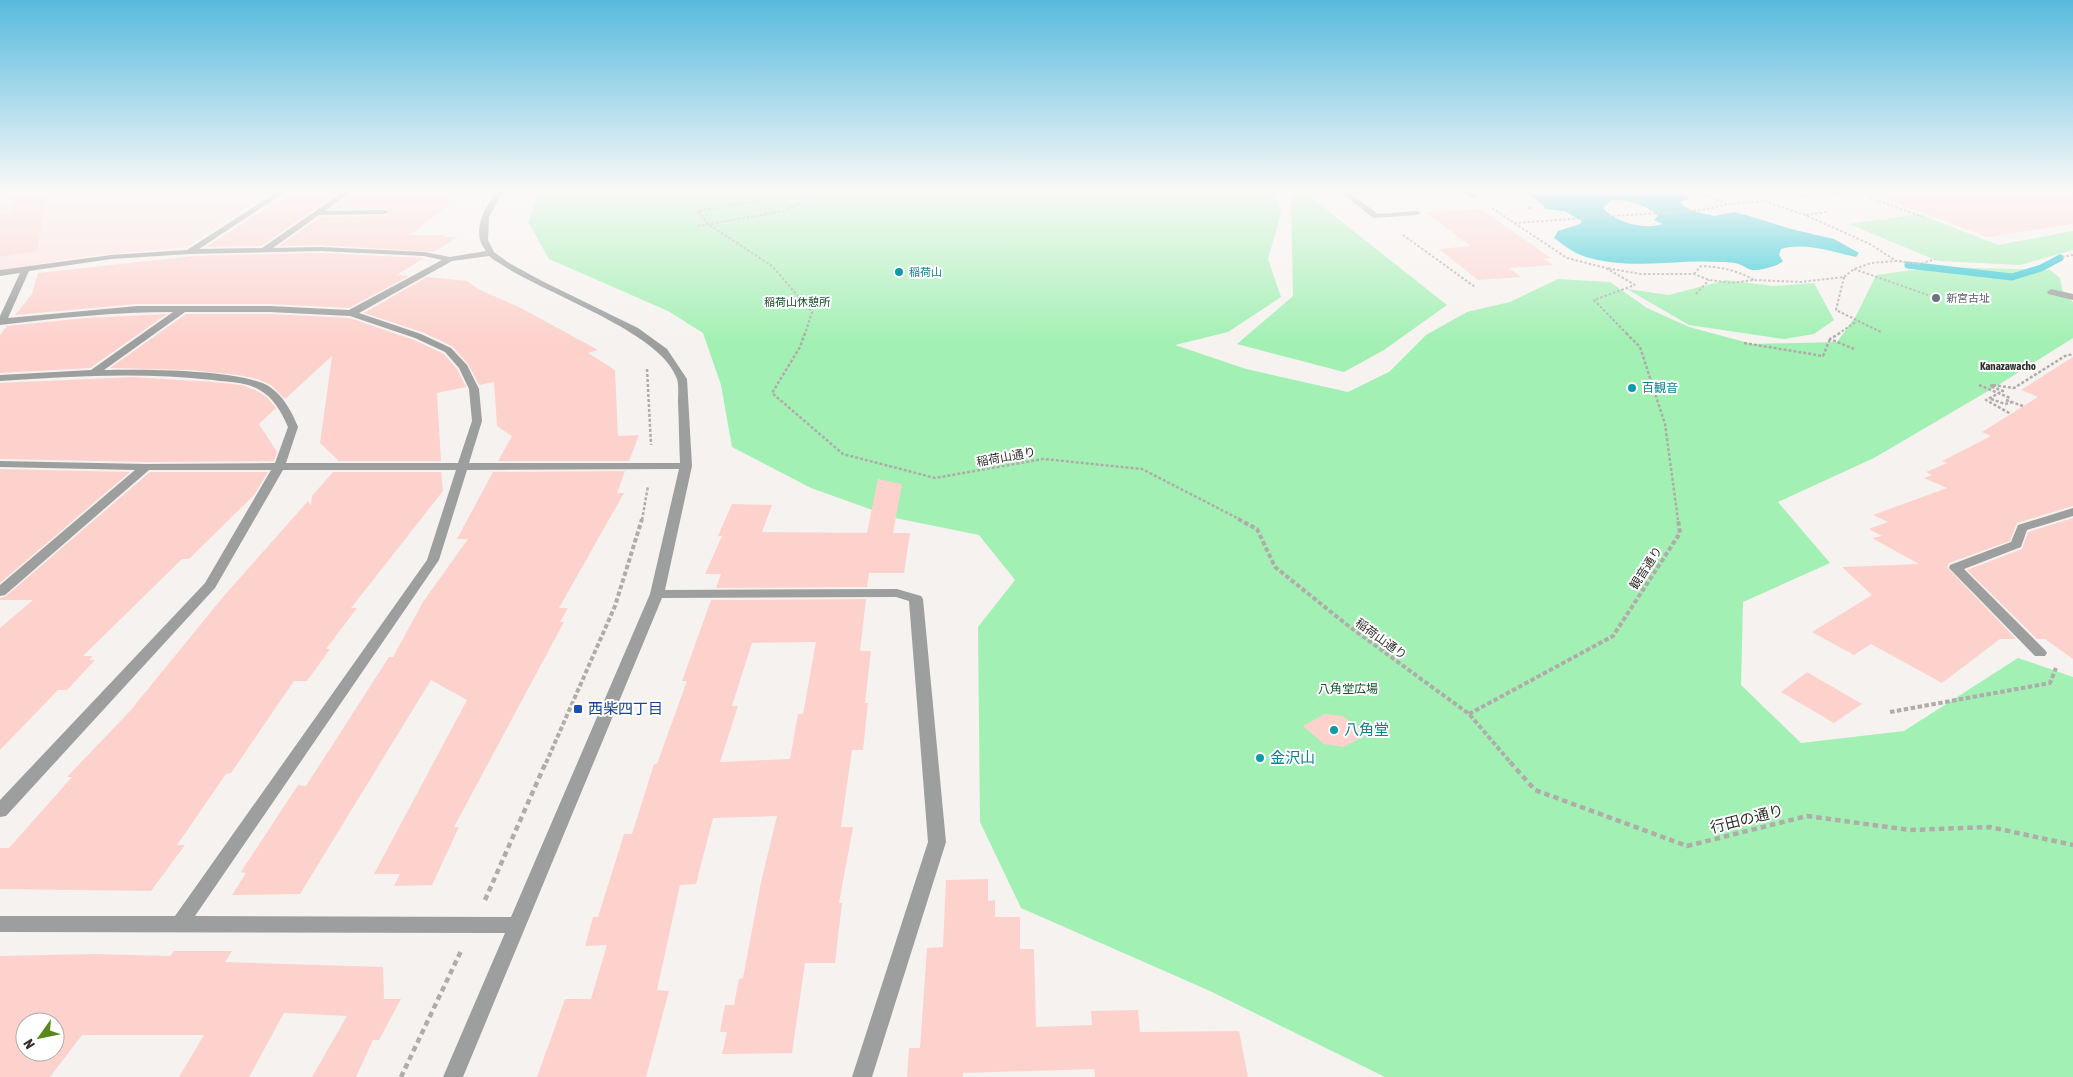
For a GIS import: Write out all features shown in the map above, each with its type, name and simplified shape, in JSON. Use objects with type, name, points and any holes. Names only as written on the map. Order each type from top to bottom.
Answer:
[{"type":"street","points":[[188,252],[206,240]]},
{"type":"street","points":[[264,250],[278,240]]},
{"type":"street","points":[[453,1077],[657,594],[686,466],[682,379],[664,351],[635,330],[506,265],[491,253],[484,240]]},
{"type":"street","points":[[0,273],[111,257],[188,252],[330,249],[424,254],[450,258],[491,253]]},
{"type":"street","points":[[351,313],[450,258]]},
{"type":"street","points":[[1,322],[26,269]]},
{"type":"street","points":[[2051,292],[2073,297]]},
{"type":"street","points":[[93,373],[184,308]]},
{"type":"street","points":[[1,322],[137,309],[270,309],[351,313],[418,336],[448,350],[463,367],[474,389],[477,421],[433,560],[179,925]]},
{"type":"street","points":[[0,378],[93,373],[195,376],[260,385],[282,402],[293,427],[279,467],[210,585],[0,811]]},
{"type":"street","points":[[0,464],[146,467],[686,466]]},
{"type":"street","points":[[0,592],[146,467]]},
{"type":"street","points":[[2040,653],[1955,568],[2017,544],[2022,528],[2073,512]]},
{"type":"street","points":[[657,594],[897,593],[916,599],[937,842],[862,1077]]},
{"type":"street","points":[[0,924],[517,925]]},
{"type":"path","name":"稲荷山通り","points":[[733,240],[772,266],[812,312],[800,347],[772,394],[843,454],[935,478],[1042,459],[1142,469],[1256,529],[1275,567],[1346,624],[1469,714]]},
{"type":"path","points":[[1412,240],[1475,288]]},
{"type":"path","points":[[1540,240],[1567,258],[1606,268],[1641,274],[1694,274],[1709,280],[1731,282],[1754,280],[1802,282],[1844,276],[1854,269],[1871,263],[1902,261]]},
{"type":"path","points":[[1861,240],[1896,261],[1926,264],[1935,259]]},
{"type":"path","points":[[1887,256],[1893,255]]},
{"type":"path","points":[[2062,258],[2073,255]]},
{"type":"path","points":[[1694,274],[1701,266],[1722,267],[1745,274],[1754,280]]},
{"type":"path","name":"観音通り","points":[[1469,714],[1613,636],[1680,533],[1666,424],[1640,347],[1594,300],[1636,285],[1606,268]]},
{"type":"path","points":[[1854,269],[1928,295]]},
{"type":"path","points":[[1844,276],[1836,310],[1881,332]]},
{"type":"path","points":[[1696,294],[1709,280]]},
{"type":"path","points":[[1744,344],[1823,356],[1830,338],[1857,321]]},
{"type":"path","points":[[1830,338],[1854,349]]},
{"type":"path","points":[[2011,414],[1986,400],[2004,390],[1990,386],[2014,388],[2065,356],[2073,354]]},
{"type":"path","points":[[401,1077],[474,925],[615,606],[640,530],[652,466],[647,364]]},
{"type":"path","points":[[1978,385],[2010,398],[2006,400],[2023,406]]},
{"type":"path","points":[[1990,398],[2005,404],[2013,402]]},
{"type":"path","points":[[1890,712],[2050,683],[2057,668],[2040,653]]},
{"type":"path","name":"行田の通り","points":[[1469,714],[1535,790],[1687,846],[1807,816],[1910,830],[1990,827],[2073,844]]},
{"type":"shaded area","points":[[0,240],[196,240],[179,248],[83,257],[0,270]]},
{"type":"green space","points":[[538,240],[1273,240],[1268,259],[1281,297],[1228,332],[1175,345],[1246,369],[1348,392],[1389,372],[1426,335],[1467,312],[1510,302],[1558,279],[1610,282],[1647,308],[1689,327],[1752,344],[1837,342],[1856,316],[1876,275],[1934,267],[2050,270],[2060,278],[2063,293],[2073,302],[2073,338],[2000,384],[1874,458],[1778,502],[1830,563],[1743,602],[1741,685],[1801,743],[1904,731],[2018,658],[2073,677],[2073,1077],[1385,1077],[1210,991],[1021,908],[980,822],[978,627],[1015,580],[979,535],[895,518],[811,488],[732,447],[721,385],[703,333],[668,311],[549,259]]},
{"type":"green space","points":[[1292,240],[1365,240],[1447,305],[1384,350],[1344,372],[1237,344],[1293,296]]},
{"type":"green space","points":[[1888,240],[1986,240],[1998,245],[2023,240],[2073,240],[2073,250],[2020,265],[1938,261]]},
{"type":"green space","points":[[1726,280],[1773,286],[1814,283],[1834,320],[1814,334],[1784,339],[1689,325],[1627,289],[1669,295]]},
{"type":"water","points":[[1557,240],[1836,240],[1859,253],[1856,257],[1819,248],[1790,247],[1781,249],[1779,255],[1783,261],[1781,263],[1753,270],[1739,264],[1727,262],[1622,263],[1590,258],[1571,250]]},
{"type":"building","points":[[0,240],[39,240],[37,251],[0,257]]},
{"type":"building","points":[[217,240],[269,240],[261,246],[206,247]]},
{"type":"building","points":[[287,240],[453,240],[434,252],[321,245],[279,246]]},
{"type":"building","points":[[1463,240],[1526,240],[1551,258],[1544,259],[1553,265],[1509,268],[1521,277],[1478,280],[1439,249],[1471,246]]},
{"type":"building","points":[[321,253],[424,258],[397,275],[409,276],[349,308],[270,304],[137,304],[15,315],[32,294],[38,273],[194,256]]},
{"type":"building","points":[[427,277],[467,281],[480,290],[519,307],[598,350],[588,353],[615,370],[618,436],[639,435],[629,461],[498,461],[512,436],[497,426],[494,382],[479,385],[468,364],[452,346],[422,332],[364,313]]},
{"type":"building","points":[[167,314],[90,368],[0,373],[0,335],[7,326],[86,318]]},
{"type":"building","points":[[186,314],[270,314],[350,318],[414,340],[444,354],[457,369],[466,387],[437,393],[441,461],[339,461],[320,443],[332,356],[285,399],[271,385],[257,379],[238,375],[190,370],[110,368]]},
{"type":"building","points":[[2073,357],[2073,506],[2017,523],[2010,541],[1949,563],[1947,567],[2016,639],[2000,639],[1942,683],[1871,644],[1854,655],[1812,632],[1872,595],[1842,567],[1919,564],[1872,538],[1882,536],[1869,529],[1888,522],[1873,515],[1947,488],[1924,478],[1932,475],[1926,472],[1947,463],[1942,461],[1991,436],[1982,432],[2038,397],[2021,390]]},
{"type":"building","points":[[133,377],[242,385],[257,391],[267,397],[276,408],[259,424],[277,452],[274,461],[146,462],[0,459],[0,383]]},
{"type":"building","points":[[0,469],[130,472],[0,583]]},
{"type":"building","points":[[625,471],[617,493],[624,493],[559,608],[568,608],[560,622],[564,622],[454,827],[459,827],[432,885],[394,886],[400,874],[374,874],[467,700],[431,680],[300,894],[232,895],[246,873],[241,872],[298,785],[306,786],[389,657],[393,657],[423,602],[468,539],[457,539],[493,472]]},
{"type":"building","points":[[150,472],[268,472],[254,495],[189,559],[182,559],[83,656],[93,656],[89,660],[95,660],[67,690],[58,690],[0,750],[0,628],[33,600],[0,600],[0,598],[6,596]]},
{"type":"building","points":[[333,472],[441,472],[443,491],[351,608],[357,608],[326,649],[330,649],[307,681],[294,681],[231,773],[226,774],[177,845],[185,845],[151,891],[0,889],[0,848],[9,848],[72,777],[67,777],[130,711],[223,597],[308,501],[311,506],[312,496]]},
{"type":"building","points":[[878,479],[902,484],[893,533],[910,533],[904,573],[869,573],[867,587],[716,588],[721,574],[705,574],[722,536],[718,536],[732,504],[772,505],[762,532],[867,533]]},
{"type":"building","points":[[2073,518],[2073,659],[2045,639],[2037,639],[1967,570],[2022,549],[2028,532]]},
{"type":"building","points":[[866,599],[860,651],[871,651],[865,703],[868,703],[863,750],[852,750],[841,827],[853,827],[839,903],[842,903],[835,963],[805,963],[792,1053],[722,1054],[727,1032],[720,1032],[725,1005],[734,1005],[739,979],[743,978],[761,882],[777,816],[713,818],[696,884],[680,885],[657,990],[669,991],[646,1077],[537,1077],[565,999],[591,999],[607,945],[585,946],[593,917],[598,917],[624,834],[632,834],[654,764],[657,764],[687,681],[682,681],[711,600]],"holes":[[[816,642],[803,714],[798,714],[790,759],[720,762],[738,706],[732,706],[752,643]]]},
{"type":"building","points":[[1807,672],[1862,704],[1834,723],[1781,692]]},
{"type":"building","name":"八角堂","points":[[1325,714],[1343,716],[1366,735],[1344,747],[1324,744],[1303,726]]},
{"type":"building","points":[[988,879],[988,901],[995,900],[995,917],[1020,917],[1020,949],[1034,949],[1036,1027],[1092,1025],[1091,1011],[1138,1010],[1140,1032],[1239,1031],[1248,1077],[1095,1077],[1094,1069],[963,1073],[963,1077],[907,1077],[909,1048],[920,1048],[927,948],[943,947],[946,880]]},
{"type":"building","points":[[174,951],[232,951],[225,962],[383,967],[384,999],[401,999],[379,1040],[373,1040],[356,1077],[312,1077],[347,1016],[284,1013],[249,1077],[179,1077],[204,1035],[82,1035],[65,1057],[65,1012],[15,1012],[15,1062],[61,1062],[50,1077],[0,1077],[0,956],[94,954],[170,956]]},
{"type":"waterway","points":[[1908,265],[2012,277],[2041,268],[2060,258]]},
{"type":"place","name":"稲荷山","points":[[899,272]]},
{"type":"place","name":"新宮古址","points":[[1936,298]]},
{"type":"place","name":"百観音","points":[[1632,388]]},
{"type":"place","name":"西柴四丁目","points":[[578,709]]},
{"type":"place","name":"八角堂","points":[[1334,730]]},
{"type":"place","name":"金沢山","points":[[1260,758]]},
{"type":"district","name":"Kanazawacho","points":[[2008,366]]},
{"type":"park label","name":"稲荷山休憩所","points":[[797,302]]},
{"type":"park label","name":"八角堂広場","points":[[1348,689]]}]
